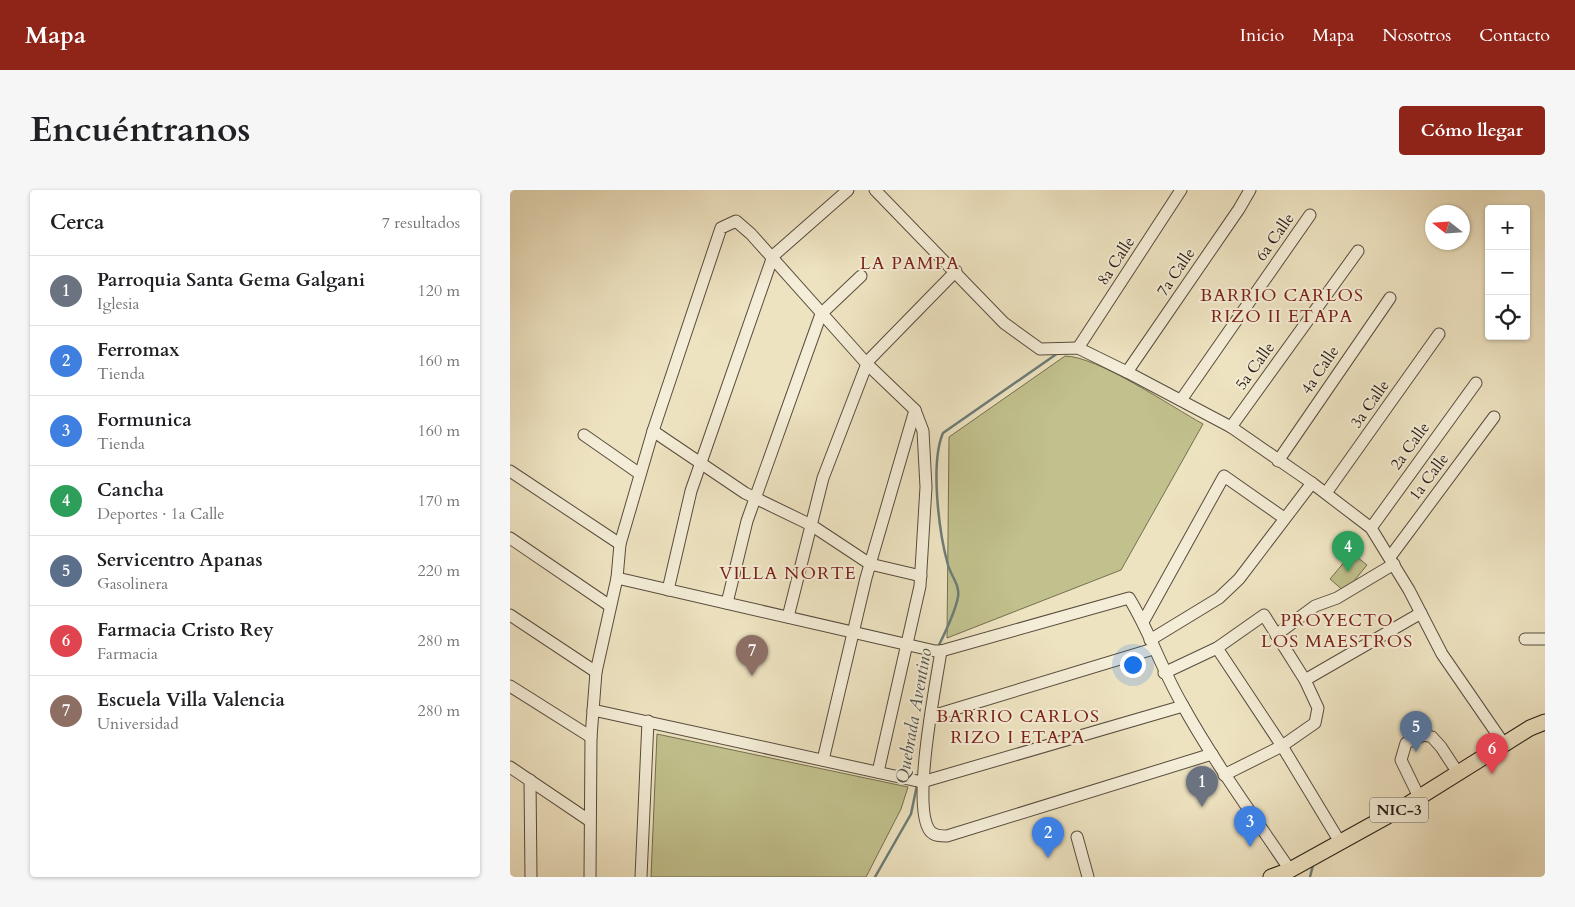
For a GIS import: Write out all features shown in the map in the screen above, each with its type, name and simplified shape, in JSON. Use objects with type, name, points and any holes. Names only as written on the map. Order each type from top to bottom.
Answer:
[{"type":"main road","name":"NIC-3","points":[[1271,877],[1290,870],[1340,842],[1419,797],[1504,744],[1545,722]]},
{"type":"street","points":[[668,590],[691,491],[772,258],[848,190]]},
{"type":"street","points":[[875,190],[884,202],[956,271],[1004,323],[1040,349],[1078,348],[1128,372],[1231,427],[1326,493],[1371,528],[1392,560],[1442,654],[1504,744]]},
{"type":"street","name":"8a Calle","points":[[1078,348],[1181,190]]},
{"type":"street","name":"7a Calle","points":[[1128,372],[1250,190]]},
{"type":"street","name":"6a Calle","points":[[1181,400],[1310,215]]},
{"type":"street","points":[[590,877],[591,737],[596,672],[617,578],[620,544],[653,431],[721,228],[736,221],[772,258],[867,364],[915,410],[923,431],[926,487],[921,576],[878,772]]},
{"type":"street","name":"5a Calle","points":[[1231,427],[1358,251]]},
{"type":"street","points":[[788,617],[823,478],[867,364],[956,271]]},
{"type":"street","points":[[727,603],[747,521],[822,313],[861,276]]},
{"type":"street","name":"4a Calle","points":[[1278,461],[1390,298]]},
{"type":"street","name":"3a Calle","points":[[1326,493],[1440,334]]},
{"type":"street","name":"2a Calle","points":[[1371,528],[1476,383]]},
{"type":"street","points":[[823,760],[870,564],[915,410]]},
{"type":"street","name":"1a Calle","points":[[1392,560],[1494,417]]},
{"type":"street","points":[[653,431],[755,498],[811,525],[870,564],[921,576]]},
{"type":"street","points":[[584,435],[640,474]]},
{"type":"street","points":[[510,470],[620,544]]},
{"type":"street","points":[[1144,622],[1224,476],[1284,518]]},
{"type":"street","points":[[932,716],[1152,644],[1219,598],[1239,579],[1312,483]]},
{"type":"street","points":[[510,538],[610,606]]},
{"type":"street","points":[[1276,635],[1315,606],[1337,598],[1392,560]]},
{"type":"street","points":[[617,578],[941,652],[1130,598],[1144,622],[1164,673],[1183,706],[1224,775],[1290,870]]},
{"type":"street","points":[[1305,680],[1421,613]]},
{"type":"street","points":[[1164,673],[1217,648],[1264,615],[1305,680],[1318,708],[1315,723],[1282,746],[1224,775]]},
{"type":"street","points":[[510,616],[596,672]]},
{"type":"street","points":[[1525,639],[1545,639]]},
{"type":"street","points":[[1217,648],[1282,746],[1340,842]]},
{"type":"street","points":[[941,652],[922,782],[927,824],[930,832],[937,836],[947,836],[1212,754]]},
{"type":"street","points":[[510,686],[591,737]]},
{"type":"street","points":[[593,710],[922,782],[1183,706]]},
{"type":"street","points":[[641,877],[648,721]]},
{"type":"street","points":[[1419,797],[1401,760],[1402,751],[1410,740],[1424,735],[1432,737],[1458,772]]},
{"type":"street","points":[[510,767],[590,821]]},
{"type":"street","points":[[530,780],[531,877]]},
{"type":"street","points":[[1078,837],[1088,877]]},
{"type":"green space","points":[[1065,356],[1079,358],[1115,373],[1203,424],[1121,570],[947,638],[949,437]]},
{"type":"green space","points":[[1352,553],[1367,565],[1345,592],[1330,579]]},
{"type":"green space","points":[[657,734],[908,787],[901,809],[866,877],[651,877]]},
{"type":"waterway","name":"Quebrada Aventino","points":[[938,647],[947,629],[958,597],[957,585],[948,565],[945,551],[937,498],[937,462],[943,433],[1058,353]]},
{"type":"waterway","name":"Quebrada Aventino","points":[[875,877],[911,814],[917,785]]},
{"type":"waterway","points":[[1310,877],[1313,865]]},
{"type":"place","name":"Cancha","points":[[1348,572]]},
{"type":"place","name":"Escuela Villa Valencia","points":[[752,676]]},
{"type":"place","name":"Servicentro Apanas","points":[[1416,752]]},
{"type":"place","name":"Farmacia Cristo Rey","points":[[1492,774]]},
{"type":"place","name":"Parroquia Santa Gema Galgani","points":[[1202,807]]},
{"type":"place","name":"Formunica","points":[[1250,847]]},
{"type":"place","name":"Ferromax","points":[[1048,858]]},
{"type":"district","name":"LA PAMPA","points":[[910,263]]},
{"type":"district","name":"BARRIO CARLOS RIZO II ETAPA","points":[[1282,305]]},
{"type":"district","name":"VILLA NORTE","points":[[788,573]]},
{"type":"district","name":"PROYECTO LOS MAESTROS","points":[[1337,630]]},
{"type":"district","name":"BARRIO CARLOS RIZO I ETAPA","points":[[1018,726]]}]
